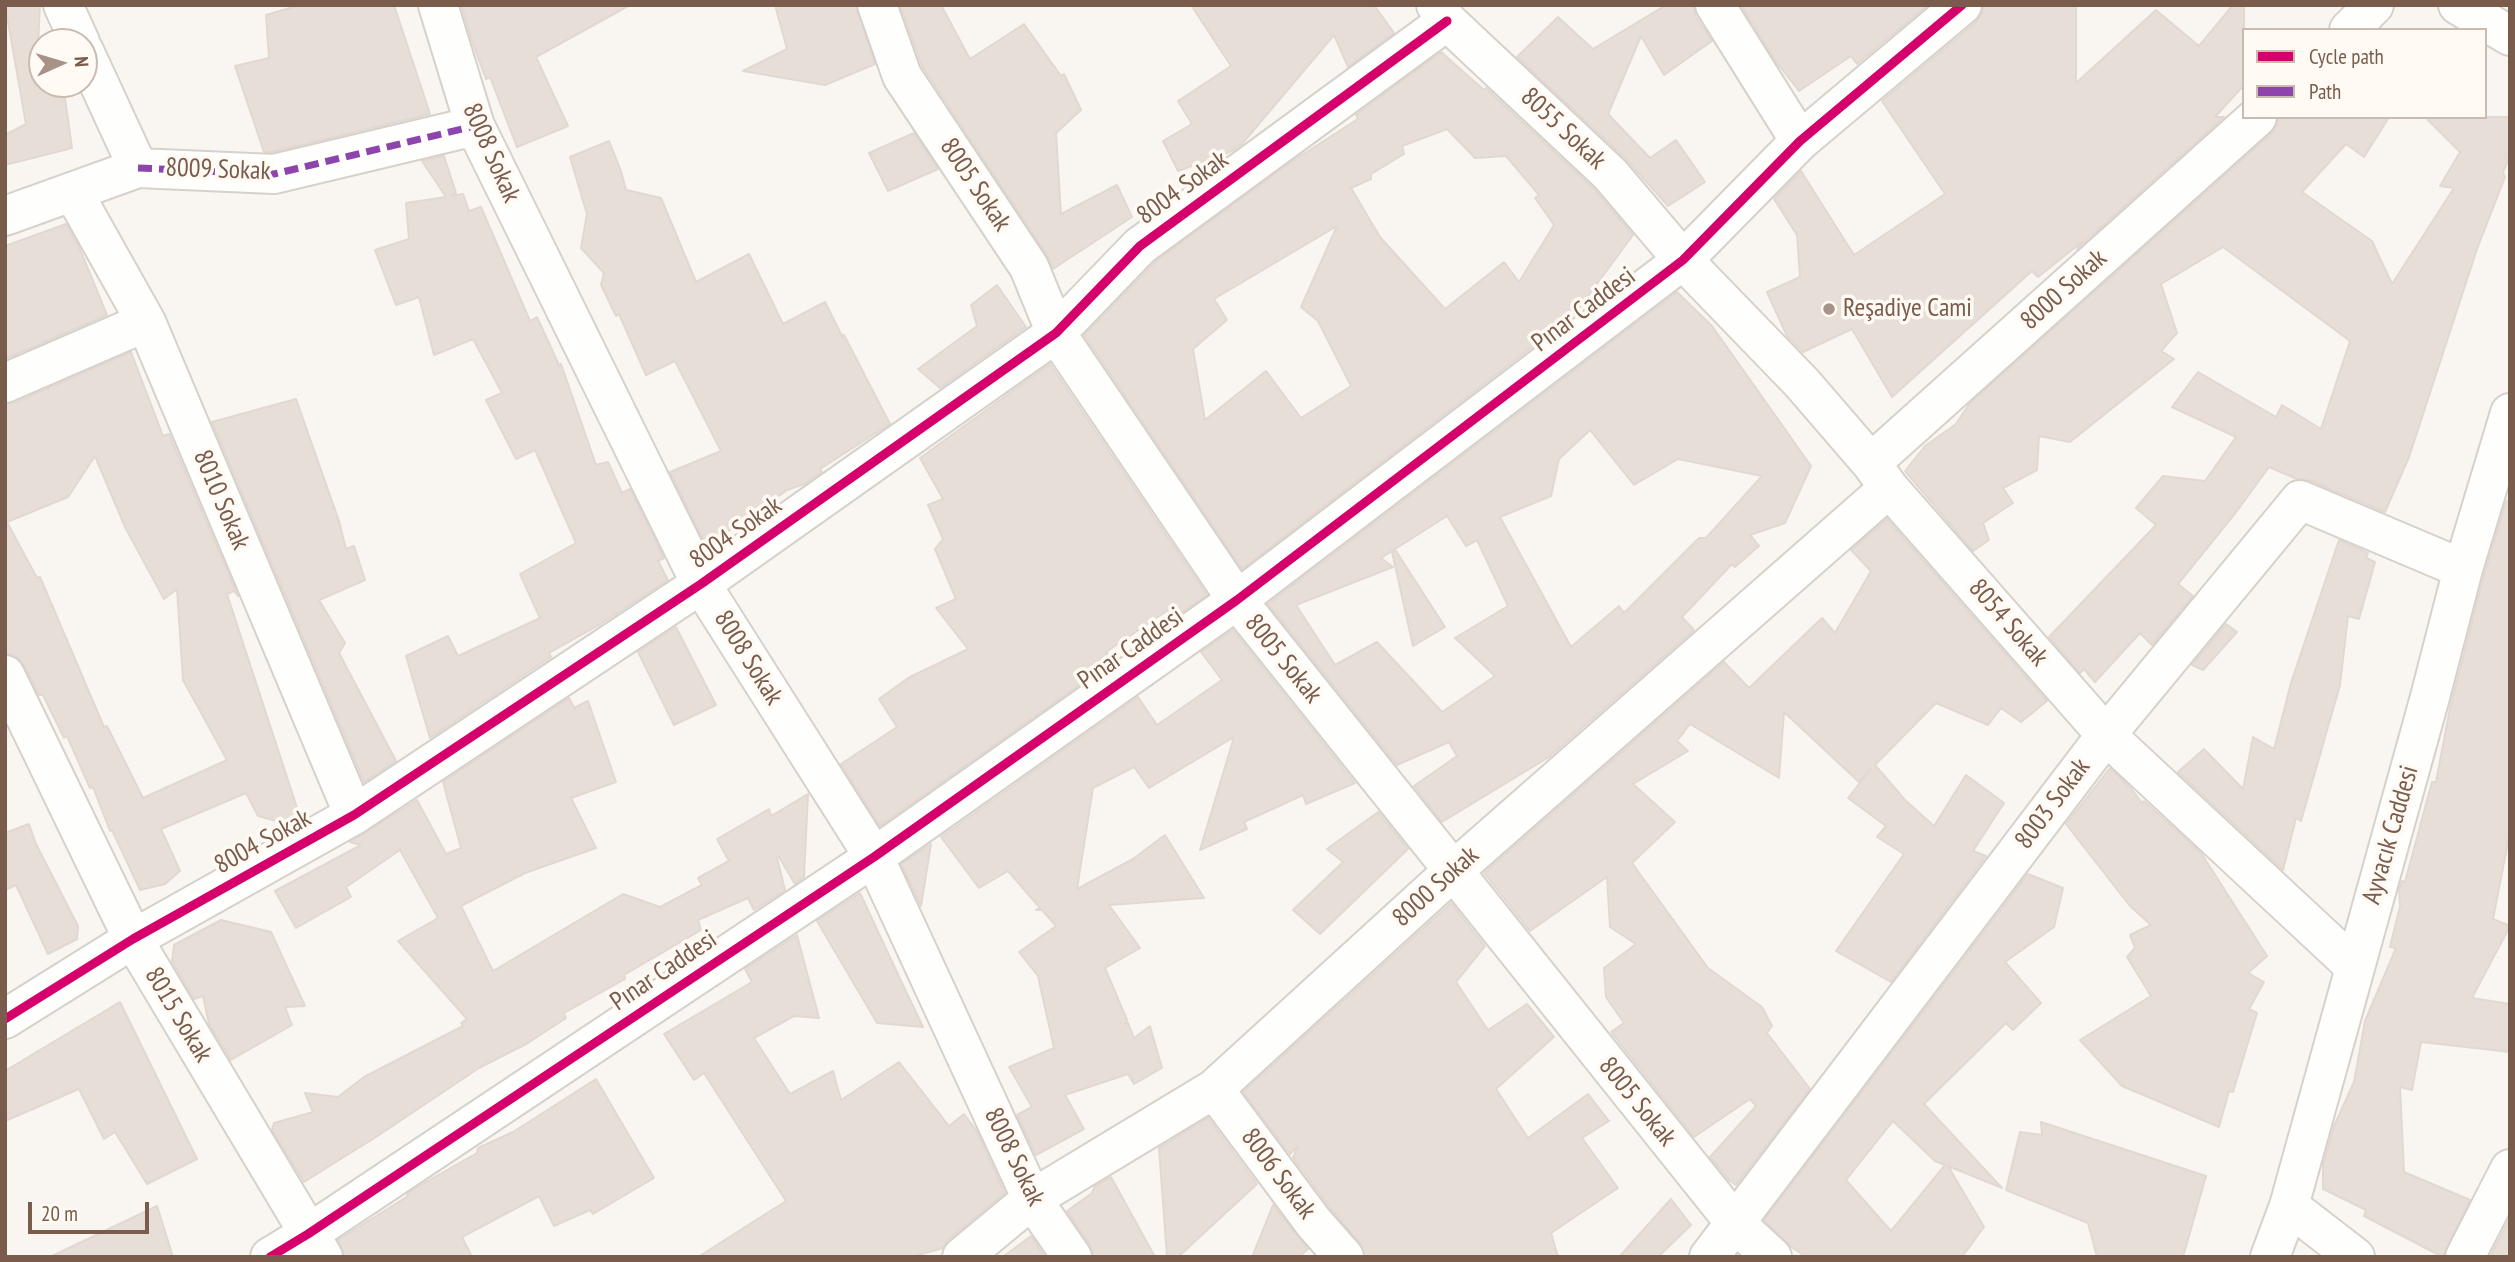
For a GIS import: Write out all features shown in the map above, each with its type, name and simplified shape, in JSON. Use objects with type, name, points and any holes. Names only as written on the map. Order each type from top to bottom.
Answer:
[{"type":"street","points":[[63,5],[74,28]]},
{"type":"street","name":"8008 Sokak","points":[[438,5],[475,126],[701,584],[874,857],[1032,1199],[1072,1257]]},
{"type":"street","name":"8005 Sokak","points":[[877,5],[902,76],[1030,267],[1056,333],[1237,600],[1735,1223],[1772,1257]]},
{"type":"street","points":[[1715,5],[1800,141]]},
{"type":"street","name":"Pınar Caddesi","points":[[270,1257],[315,1245],[874,857],[1237,600],[1683,260],[1800,141],[1962,5]]},
{"type":"street","points":[[2351,28],[2374,5]]},
{"type":"street","points":[[2458,5],[2510,36]]},
{"type":"street","name":"8004 Sokak","points":[[5,1019],[133,939],[354,815],[701,584],[1056,333],[1140,246],[1441,13]]},
{"type":"street","name":"8055 Sokak","points":[[1441,13],[1610,174],[1683,260]]},
{"type":"street","points":[[98,81],[138,168]]},
{"type":"street","name":"8000 Sokak","points":[[962,1257],[1032,1199],[1214,1089],[1880,475],[2255,119]]},
{"type":"street","name":"8009 Sokak","points":[[5,216],[138,168],[274,174],[475,126]]},
{"type":"street","name":"8010 Sokak","points":[[73,192],[145,322],[354,815]]},
{"type":"street","name":"8054 Sokak","points":[[1683,260],[1802,383],[2106,734],[2354,966]]},
{"type":"street","points":[[5,383],[145,322]]},
{"type":"street","name":"Ayvacık Caddesi","points":[[2270,1257],[2289,1206],[2463,569],[2510,413]]},
{"type":"street","name":"8003 Sokak","points":[[1709,1257],[2106,734],[2300,499],[2463,569]]},
{"type":"street","name":"8015 Sokak","points":[[5,676],[133,939],[315,1245]]},
{"type":"street","name":"8006 Sokak","points":[[1214,1089],[1314,1223],[1344,1257]]},
{"type":"street","points":[[2465,1257],[2510,1169]]},
{"type":"street","points":[[2289,1206],[2355,1257]]},
{"type":"building","points":[[5,5],[40,5],[39,28],[28,28],[28,98],[65,98],[72,148],[5,165],[5,135],[26,124]]},
{"type":"building","points":[[300,5],[394,5],[430,114],[264,152],[235,66],[269,58],[266,15]]},
{"type":"building","points":[[461,5],[630,5],[536,57],[568,126],[517,147],[490,77],[486,79]]},
{"type":"building","points":[[775,5],[856,5],[875,64],[825,85],[743,71],[787,49]]},
{"type":"building","points":[[900,5],[941,5],[970,59],[1024,24],[1061,76],[1064,74],[1081,110],[1056,133],[1061,214],[1117,185],[1132,217],[1053,269],[1047,255],[922,66]]},
{"type":"building","points":[[1191,5],[1374,5],[1394,33],[1348,67],[1334,35],[1242,144],[1232,151],[1178,171],[1163,141],[1192,124],[1178,101],[1231,66]]},
{"type":"building","points":[[1666,5],[1693,5],[1696,17],[1712,41],[1664,75],[1641,36],[1608,114],[1650,158],[1676,140],[1705,182],[1668,206],[1625,158],[1517,57],[1558,17],[1593,49]]},
{"type":"building","points":[[1741,5],[1928,5],[1857,64],[1851,56],[1799,91],[1777,63]]},
{"type":"building","points":[[1983,5],[2076,5],[2076,83],[2156,10],[2199,46],[2233,5],[2244,5],[2242,87],[2215,117],[2224,117],[2077,249],[2082,242],[2038,277],[2032,271],[1892,397],[1852,329],[1803,352],[1787,336],[1767,292],[1800,277],[1797,235],[1774,199],[1801,171],[1854,255],[1945,194],[1882,101],[1976,22],[1982,13]]},
{"type":"building","points":[[1441,52],[1484,90],[1486,88],[1594,189],[1633,235],[1574,315],[1242,569],[1084,335],[1156,261],[1291,162],[1358,119],[1356,115]],"holes":[[[1447,129],[1475,158],[1506,156],[1539,195],[1535,198],[1554,225],[1519,282],[1504,262],[1445,309],[1380,237],[1351,188],[1371,179],[1371,174],[1404,154],[1402,146]],[[1337,226],[1301,307],[1318,321],[1351,386],[1301,418],[1266,371],[1205,420],[1193,349],[1227,320],[1214,299]]]},
{"type":"building","points":[[2510,117],[2510,155],[2503,173],[2505,177],[2477,249],[2409,457],[2385,512],[2309,480],[2297,479],[2269,467],[2178,584],[2193,596],[2152,645],[2140,633],[2095,682],[2084,669],[2080,673],[2049,637],[2156,525],[2136,508],[2163,476],[2205,481],[2236,437],[2172,407],[2198,372],[2276,417],[2282,405],[2321,429],[2350,341],[2223,247],[2161,284],[2177,333],[2161,351],[2174,359],[2070,442],[2039,436],[2037,470],[2003,488],[2013,503],[1983,523],[1989,540],[1973,551],[1905,471],[1925,446],[1956,424],[1970,403],[2272,133],[2278,119],[2388,119],[2364,157],[2346,144],[2302,192],[2372,241],[2392,284],[2454,188],[2440,186],[2460,152],[2427,119]]},
{"type":"building","points":[[914,133],[938,169],[888,191],[869,153]]},
{"type":"building","points":[[609,141],[626,190],[661,198],[696,282],[749,254],[783,324],[825,302],[890,424],[820,469],[822,472],[804,484],[787,490],[716,540],[705,543],[670,472],[721,451],[675,361],[646,375],[619,314],[616,316],[601,285],[604,273],[581,248],[587,214],[570,157]]},
{"type":"building","points":[[444,156],[456,193],[451,196],[463,194],[469,211],[481,207],[530,321],[537,317],[559,365],[561,364],[596,465],[608,462],[622,493],[630,489],[664,558],[658,561],[668,580],[599,625],[549,653],[551,657],[430,738],[406,656],[448,636],[458,656],[540,618],[520,574],[576,543],[535,450],[516,459],[486,400],[502,393],[473,339],[434,355],[419,297],[396,305],[375,250],[409,239],[406,203],[446,197],[422,161]]},
{"type":"building","points":[[66,224],[79,247],[107,315],[5,359],[5,246]]},
{"type":"building","points":[[997,285],[1026,327],[940,388],[918,369],[977,326],[971,305]]},
{"type":"building","points":[[1677,292],[1712,326],[1811,466],[1785,523],[1750,535],[1759,546],[1735,567],[1732,564],[1682,617],[1694,630],[1549,757],[1442,822],[1414,786],[1457,756],[1449,742],[1397,765],[1268,604]],"holes":[[[1590,430],[1634,485],[1678,459],[1762,476],[1706,538],[1699,538],[1624,613],[1619,606],[1571,647],[1500,517],[1551,496],[1559,459]],[[1447,516],[1466,546],[1477,540],[1508,606],[1455,638],[1495,676],[1442,712],[1377,642],[1335,665],[1296,605],[1393,567],[1381,558]]]},
{"type":"building","points":[[131,352],[163,436],[169,434],[238,596],[234,591],[227,594],[301,820],[291,825],[258,816],[246,793],[161,829],[180,871],[165,884],[140,890],[67,736],[64,738],[43,695],[39,695],[24,665],[17,657],[5,653],[5,404],[14,403]],"holes":[[[95,456],[125,527],[164,599],[177,589],[183,680],[227,760],[143,798],[107,726],[104,727],[40,577],[37,578],[7,522],[68,497]]]},
{"type":"building","points":[[1050,364],[1207,595],[1174,618],[1168,610],[1106,652],[1113,661],[880,826],[841,764],[897,727],[879,699],[908,678],[968,649],[936,608],[956,599],[935,549],[943,539],[928,505],[943,499],[920,458]]},
{"type":"building","points":[[296,399],[339,521],[346,549],[354,546],[365,580],[319,600],[345,643],[339,653],[396,761],[364,782],[212,422]]},
{"type":"building","points":[[2506,501],[2510,501],[2510,832],[2493,919],[2510,926],[2472,998],[2510,1004],[2510,1052],[2421,1042],[2412,1090],[2400,1087],[2404,1172],[2470,1200],[2443,1257],[2364,1216],[2366,1210],[2323,1189],[2323,1165],[2334,1126],[2354,1082],[2365,1021],[2396,948],[2390,947],[2400,906],[2399,890],[2402,881],[2405,882],[2432,782],[2436,782],[2450,708]]},
{"type":"building","points":[[1887,519],[2047,701],[2021,722],[2001,708],[1988,725],[1936,703],[1875,765],[1905,800],[1934,826],[1966,775],[2004,803],[1973,851],[1986,856],[1891,982],[1836,951],[1904,854],[1877,837],[1886,826],[1848,798],[1871,769],[1859,782],[1784,712],[1779,778],[1690,724],[1677,741],[1688,751],[1633,784],[1675,822],[1632,863],[1708,968],[1762,1007],[1772,1026],[1767,1033],[1810,1089],[1736,1185],[1710,1157],[1756,1106],[1750,1099],[1694,1137],[1611,1032],[1624,1023],[1606,997],[1604,968],[1636,944],[1610,927],[1607,877],[1530,931],[1484,873],[1724,662],[1749,688],[1822,618],[1835,633],[1871,571],[1851,550]]},
{"type":"building","points":[[2339,540],[2368,553],[2366,558],[2375,562],[2359,619],[2348,616],[2340,685],[2301,821],[2296,818],[2283,870],[2178,772],[2204,749],[2243,789],[2253,737],[2274,749],[2291,683]]},
{"type":"building","points":[[1396,551],[1445,627],[1413,646],[1392,552]]},
{"type":"building","points":[[2226,624],[2237,632],[2203,670],[2192,665]]},
{"type":"building","points":[[676,627],[716,705],[674,725],[638,652]]},
{"type":"building","points":[[1233,630],[1355,783],[1306,804],[1303,795],[1244,822],[1247,829],[1200,850],[1234,737],[1149,788],[1134,767],[1093,788],[1077,889],[1133,859],[1165,835],[1204,898],[1109,905],[1140,948],[1105,968],[1134,1038],[1150,1026],[1162,1068],[1134,1084],[1128,1074],[1065,1095],[1084,1129],[1036,1155],[1017,1115],[1032,1107],[1009,1067],[1054,1048],[1038,976],[1019,952],[1056,926],[1042,910],[1036,910],[1040,908],[1008,871],[979,888],[941,837],[1138,697],[1157,725],[1222,680],[1201,652]]},
{"type":"building","points":[[569,698],[574,708],[588,701],[616,782],[571,798],[596,848],[525,873],[461,906],[493,971],[623,894],[660,907],[702,885],[698,878],[729,861],[717,839],[769,809],[771,816],[808,794],[804,877],[795,884],[779,857],[777,858],[785,890],[754,910],[748,898],[698,920],[701,930],[624,975],[625,979],[564,1013],[566,1018],[528,1043],[479,1068],[304,1182],[272,1130],[274,1123],[313,1112],[305,1093],[338,1097],[364,1077],[463,1026],[461,1023],[467,1019],[398,941],[438,918],[400,850],[346,887],[351,897],[296,928],[275,891],[361,845],[350,842],[417,800],[446,854],[461,848],[443,782]]},
{"type":"building","points":[[2110,768],[2142,803],[2144,801],[2201,853],[2267,956],[2248,973],[2264,982],[2249,1009],[2257,1013],[2233,1092],[2229,1091],[2219,1127],[2122,1086],[2080,1040],[2151,996],[2127,957],[2135,948],[2130,935],[2151,925],[2130,906],[2066,824]]},
{"type":"building","points":[[1378,812],[1408,849],[1320,934],[1293,910],[1343,862],[1327,849]]},
{"type":"building","points":[[29,824],[36,844],[78,926],[77,939],[48,954],[16,885],[5,890],[5,833]]},
{"type":"building","points":[[931,844],[921,906],[901,864]]},
{"type":"building","points":[[2028,874],[2063,888],[2054,927],[2005,962],[2041,1003],[2013,1030],[2006,1023],[1924,1104],[2002,1188],[1948,1166],[1984,1227],[1962,1257],[1806,1257],[1790,1246],[1764,1220]],"holes":[[[1893,1121],[1935,1161],[1945,1165],[1891,1231],[1846,1180]]]},
{"type":"building","points":[[860,893],[923,1027],[877,1023],[817,921]]},
{"type":"building","points":[[1451,903],[1485,946],[1456,982],[1488,1030],[1527,1004],[1554,1037],[1496,1089],[1528,1138],[1588,1094],[1609,1121],[1582,1138],[1618,1188],[1551,1233],[1558,1257],[1365,1257],[1360,1243],[1293,1158],[1298,1146],[1290,1154],[1243,1092]]},
{"type":"building","points":[[221,920],[271,932],[305,1006],[285,1007],[292,1025],[231,1060],[209,1024],[203,996],[194,999],[172,961],[174,945]]},
{"type":"building","points":[[797,935],[819,1018],[794,1016],[754,1038],[790,1094],[833,1071],[841,1100],[899,1062],[949,1126],[964,1114],[976,1130],[1005,1193],[948,1240],[943,1248],[911,1257],[698,1257],[786,1201],[704,1073],[694,1080],[664,1034],[752,982],[745,969]]},
{"type":"building","points":[[120,1002],[197,1159],[147,1184],[115,1132],[104,1139],[79,1089],[5,1121],[5,1071]]},
{"type":"building","points":[[596,1079],[654,1178],[593,1214],[590,1210],[554,1226],[539,1196],[462,1237],[472,1257],[345,1257],[338,1240],[408,1196],[407,1194],[419,1186],[477,1153],[478,1148],[513,1132]]},
{"type":"building","points":[[1208,1118],[1257,1184],[1178,1257],[1167,1257],[1159,1148]]},
{"type":"building","points":[[2041,1122],[2206,1176],[2183,1257],[2097,1257],[2088,1223],[2006,1190],[2020,1132],[2042,1135]]},
{"type":"building","points":[[1111,1177],[1155,1257],[1094,1257],[1090,1245],[1067,1211],[1092,1193],[1095,1186]]},
{"type":"building","points":[[1671,1199],[1691,1225],[1658,1257],[1619,1257]]},
{"type":"building","points":[[1273,1205],[1308,1249],[1299,1257],[1252,1257]]},
{"type":"building","points":[[157,1206],[173,1257],[50,1257]]},
{"type":"building","points":[[2510,1218],[2510,1257],[2490,1257]]},
{"type":"building","points":[[1031,1236],[1045,1257],[1003,1257]]},
{"type":"marked path","points":[[138,168],[274,174],[475,126]]},
{"type":"cycle path","points":[[270,1257],[874,857],[1237,600],[1683,260],[1800,141],[1962,5]]},
{"type":"cycle path","points":[[5,1019],[133,939],[354,815],[701,584],[1056,333],[1140,246],[1447,21]]},
{"type":"place","name":"Reşadiye Cami","points":[[1829,309]]}]
